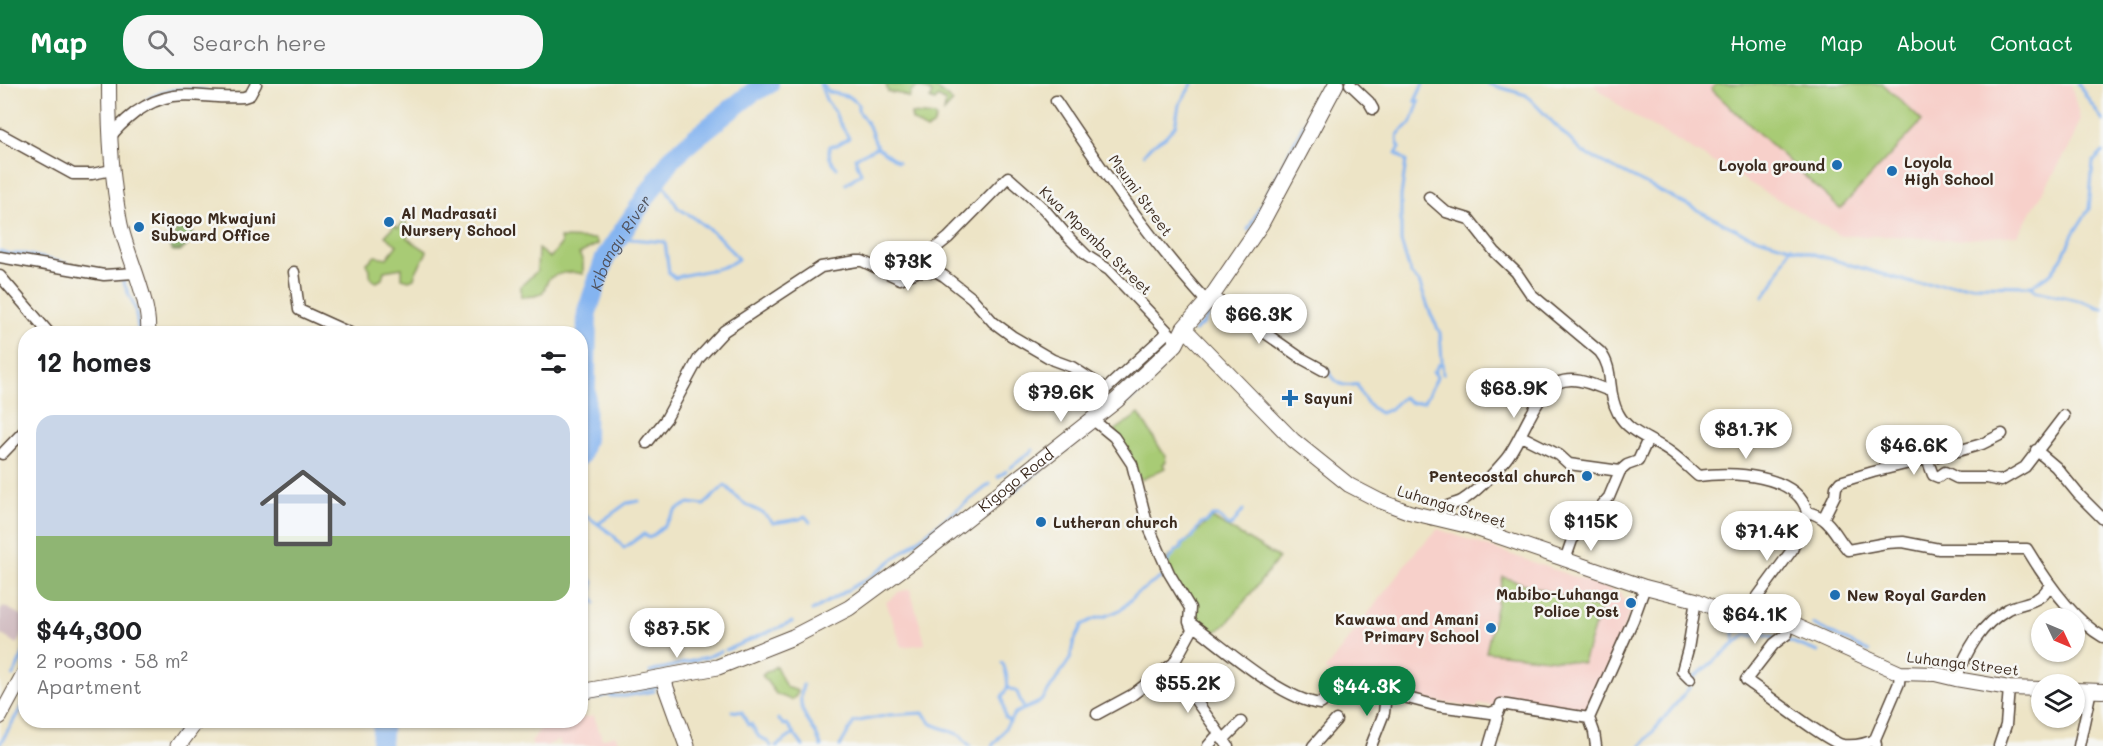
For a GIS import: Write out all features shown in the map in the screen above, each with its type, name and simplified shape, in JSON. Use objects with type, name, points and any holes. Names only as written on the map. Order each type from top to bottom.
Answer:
[{"type":"main road","name":"Kigogo Road","points":[[588,691],[718,667],[793,637],[849,608],[938,542],[1092,419],[1112,394],[1184,328],[1210,299],[1261,224],[1336,84]]},
{"type":"main road","points":[[664,678],[687,746]]},
{"type":"main road","points":[[178,746],[191,728]]},
{"type":"street","points":[[109,84],[112,170],[120,223],[147,315],[148,326]]},
{"type":"street","points":[[110,138],[127,119],[157,97],[181,92],[206,96],[244,97],[250,94],[256,84]]},
{"type":"street","points":[[1350,84],[1373,109]]},
{"type":"street","name":"Msumi Street","points":[[1056,101],[1146,230],[1187,281],[1210,299],[1323,370]]},
{"type":"street","points":[[0,134],[73,174],[92,174],[112,170]]},
{"type":"street","name":"Kwa Mpemba Street","points":[[919,271],[922,262],[1008,177],[1044,209],[1087,256],[1109,270],[1172,338]]},
{"type":"street","points":[[1429,197],[1446,212],[1469,219],[1495,252],[1516,272],[1531,294],[1594,346],[1608,362],[1610,391],[1621,420],[1631,429],[1669,452],[1698,476],[1741,473],[1786,486],[1798,494],[1808,512],[1823,519],[1839,534],[1848,550],[1903,542],[1939,549],[2027,549],[2050,584],[2092,630],[2103,637]]},
{"type":"street","points":[[0,257],[104,275],[135,273]]},
{"type":"street","points":[[646,442],[666,419],[699,358],[716,339],[735,323],[821,267],[857,261],[868,263],[900,279],[919,271],[937,272],[972,298],[993,322],[1012,336],[1053,360],[1072,368],[1112,394]]},
{"type":"street","points":[[294,272],[299,310],[333,326]]},
{"type":"street","points":[[0,276],[43,326]]},
{"type":"street","name":"Luhanga Street","points":[[1184,328],[1293,440],[1349,485],[1380,501],[1431,519],[1468,526],[1645,587],[1696,600],[1727,614],[1789,623],[1900,673],[1935,674],[2009,688],[2031,689]]},
{"type":"street","points":[[1431,519],[1474,492],[1507,458],[1542,396],[1551,386],[1558,382],[1574,380],[1610,391]]},
{"type":"street","points":[[1927,459],[1933,475],[1938,477],[1945,472],[1957,478],[1986,478],[2001,481],[2025,467],[2064,416]]},
{"type":"street","points":[[1092,419],[1114,437],[1132,464],[1147,523],[1169,573],[1190,608],[1189,622],[1192,630],[1174,663],[1132,694],[1097,714]]},
{"type":"street","points":[[1823,519],[1840,482],[1873,471],[1972,447],[2001,434]]},
{"type":"street","points":[[1521,435],[1559,455],[1569,464],[1620,471]]},
{"type":"street","points":[[2,454],[18,437]]},
{"type":"street","points":[[1565,560],[1572,540],[1608,497],[1620,471],[1627,465],[1638,461],[1648,439]]},
{"type":"street","points":[[2036,450],[2056,467],[2103,519]]},
{"type":"street","points":[[1727,614],[1753,603],[1792,550],[1808,512]]},
{"type":"street","points":[[1956,679],[1969,648],[1985,627],[2006,611],[2020,604],[2024,605],[2034,601],[2050,584]]},
{"type":"street","points":[[1596,746],[1589,718],[1633,620],[1645,587]]},
{"type":"street","points":[[1690,679],[1682,671],[1696,600]]},
{"type":"street","points":[[1189,622],[1259,676],[1310,703],[1322,703],[1331,684],[1336,680],[1380,695],[1414,698],[1437,706],[1491,713],[1499,711],[1501,704],[1589,718]]},
{"type":"street","points":[[1789,623],[1786,634],[1774,644],[1746,680],[1815,729],[1842,745],[1876,743],[1899,683],[1900,673]]},
{"type":"street","points":[[1174,663],[1192,695],[1224,741]]},
{"type":"street","points":[[0,717],[18,684]]},
{"type":"street","points":[[1999,746],[2008,714],[2009,688]]},
{"type":"street","points":[[2079,746],[2097,691]]},
{"type":"street","points":[[1371,746],[1384,713],[1386,694]]},
{"type":"street","points":[[1489,746],[1497,719],[1496,711]]},
{"type":"street","points":[[1314,746],[1336,720]]},
{"type":"street","points":[[1224,741],[1241,722]]},
{"type":"street","points":[[1208,746],[1215,738],[1224,741]]},
{"type":"shaded area","name":"Loyola High School","points":[[1592,84],[2071,84],[2080,120],[2071,144],[2018,235],[1955,240],[1841,236],[1626,111]]},
{"type":"shaded area","name":"Kawawa and Amani Primary School","points":[[1438,529],[1621,593],[1622,598],[1634,603],[1588,716],[1479,704],[1477,708],[1414,698],[1344,680],[1325,670],[1416,551]]},
{"type":"shaded area","points":[[910,589],[925,644],[902,647],[886,602],[898,592]]},
{"type":"shaded area","points":[[3,606],[18,614],[17,644],[0,634],[0,611]]},
{"type":"shaded area","points":[[594,716],[602,739],[615,735],[621,746],[561,746],[559,740],[546,746],[533,746],[531,742],[541,728],[588,728],[588,717]]},
{"type":"green space","points":[[886,84],[931,84],[953,102],[944,112],[946,102],[938,97],[935,101],[930,99],[932,93],[919,86],[911,92],[909,98],[888,92]]},
{"type":"green space","name":"Loyola ground","points":[[1716,84],[1883,84],[1922,121],[1840,209],[1711,89]]},
{"type":"green space","points":[[911,114],[935,116],[936,120],[933,126],[926,130],[912,120]]},
{"type":"green space","points":[[405,220],[409,233],[407,238],[427,251],[426,254],[414,278],[409,280],[402,278],[402,268],[384,271],[382,279],[377,282],[371,278],[366,264],[375,256],[387,258],[397,245],[385,236],[395,225],[398,228]]},
{"type":"green space","points":[[178,229],[191,229],[194,239],[187,242],[187,246],[180,251],[173,251],[164,239],[175,237]]},
{"type":"green space","points":[[560,238],[595,239],[598,244],[579,254],[583,261],[583,274],[569,272],[557,275],[549,278],[543,292],[535,296],[521,297],[521,286],[537,271],[538,249],[550,258],[561,244]]},
{"type":"green space","points":[[1139,414],[1165,456],[1166,462],[1163,464],[1165,468],[1141,480],[1114,431]]},
{"type":"green space","points":[[1212,518],[1279,558],[1228,622],[1219,630],[1208,632],[1193,619],[1166,560]]},
{"type":"green space","points":[[1503,577],[1600,609],[1583,663],[1486,652]]},
{"type":"green space","points":[[776,666],[786,687],[798,691],[791,700],[776,694],[762,675]]},
{"type":"waterway","name":"Kibangu River","points":[[587,326],[587,312],[605,258],[672,158],[753,92],[769,84]]},
{"type":"waterway","points":[[820,84],[827,102],[849,138],[830,146],[830,158],[837,168]]},
{"type":"waterway","points":[[822,84],[829,92],[850,97],[858,104],[858,110],[869,126],[877,147],[898,162]]},
{"type":"waterway","points":[[1144,154],[1175,126],[1179,105],[1192,84]]},
{"type":"waterway","points":[[1248,230],[1325,84]]},
{"type":"waterway","points":[[1423,84],[1415,101],[1419,102],[1411,124],[1399,133],[1397,140],[1400,148],[1396,153],[1406,161],[1401,196],[1401,242],[1411,274],[1419,282],[1440,333],[1443,374]]},
{"type":"waterway","points":[[1488,84],[1526,95],[1582,152],[1745,234],[1916,284],[2031,286],[2036,291],[2081,301],[2103,309]]},
{"type":"waterway","points":[[2078,84],[2103,121]]},
{"type":"waterway","points":[[147,100],[169,90],[207,91]]},
{"type":"waterway","points":[[846,184],[861,173],[855,158],[877,147]]},
{"type":"waterway","points":[[2031,286],[2051,273],[2062,258],[2073,234],[2089,209],[2093,162],[2103,152]]},
{"type":"waterway","points":[[619,238],[665,242],[669,273],[675,278],[723,267],[738,259],[721,239],[678,208],[660,178]]},
{"type":"waterway","points":[[1763,297],[1772,285],[1791,246]]},
{"type":"waterway","points":[[0,251],[68,264]]},
{"type":"waterway","points":[[122,279],[135,308],[138,326]]},
{"type":"waterway","points":[[1194,331],[1203,324],[1211,308]]},
{"type":"waterway","points":[[1328,370],[1333,378],[1343,385],[1357,384],[1366,401],[1380,413],[1389,410],[1403,397],[1411,403],[1424,402],[1436,380],[1437,376],[1433,372],[1442,363]]},
{"type":"waterway","points":[[1101,422],[1140,392],[1160,370]]},
{"type":"waterway","points":[[1065,450],[1093,430]]},
{"type":"waterway","points":[[1010,468],[1033,450]]},
{"type":"waterway","points":[[1011,493],[1043,468]]},
{"type":"waterway","points":[[998,477],[1006,471]]},
{"type":"waterway","points":[[812,611],[873,575],[990,484]]},
{"type":"waterway","points":[[588,517],[613,535],[624,548],[644,534],[651,537],[664,526],[676,510],[689,503],[704,505],[725,485],[742,502],[762,513],[773,523],[800,519],[805,516],[810,522]]},
{"type":"waterway","points":[[598,524],[627,503],[639,501]]},
{"type":"waterway","points":[[1167,563],[1176,551],[1181,549],[1182,544],[1191,539],[1201,523],[1205,523],[1213,516],[1218,516],[1229,526],[1243,510]]},
{"type":"waterway","points":[[992,746],[1015,713],[1043,699],[1070,659],[1073,644],[1082,625],[1122,609],[1136,594],[1165,575]]},
{"type":"waterway","points":[[588,576],[593,583],[591,594],[595,603]]},
{"type":"waterway","points":[[1733,620],[1735,644]]},
{"type":"waterway","points":[[776,629],[792,622]]},
{"type":"waterway","points":[[1813,624],[1869,652]]},
{"type":"waterway","points":[[726,650],[773,630]]},
{"type":"waterway","points":[[1641,746],[1689,688],[1692,679],[1747,634],[1750,636],[1764,634],[1777,638]]},
{"type":"waterway","points":[[1784,639],[1818,652]]},
{"type":"waterway","points":[[650,672],[721,651]]},
{"type":"waterway","points":[[1002,663],[1007,682],[1007,688],[1002,697],[1005,717],[1010,722]]},
{"type":"waterway","points":[[13,676],[18,665]]},
{"type":"waterway","points":[[803,685],[801,695],[803,711],[821,746]]},
{"type":"waterway","points":[[631,690],[660,686]]},
{"type":"waterway","points":[[1008,688],[1017,692],[1024,709]]},
{"type":"waterway","points":[[610,696],[654,691]]},
{"type":"waterway","points":[[588,701],[610,694]]},
{"type":"waterway","points":[[732,711],[742,712],[748,725],[751,724],[759,737],[771,746]]},
{"type":"waterway","points":[[0,744],[18,713]]},
{"type":"waterway","points":[[840,746],[854,722],[889,715],[923,713],[932,724],[960,735],[970,746]]},
{"type":"waterway","points":[[778,719],[784,725],[787,724],[803,746]]},
{"type":"waterway","points":[[168,746],[182,728]]},
{"type":"waterway","name":"Kibangu River","points":[[381,746],[382,728]]},
{"type":"waterway","points":[[776,746],[794,734]]},
{"type":"place","name":"Loyola ground","points":[[1837,165]]},
{"type":"place","name":"Loyola High School","points":[[1892,171]]},
{"type":"place","name":"Al Madrasati Nursery School","points":[[389,222]]},
{"type":"place","name":"Kigogo Mkwajuni Subward Office","points":[[139,227]]},
{"type":"place","name":"Sayuni","points":[[1290,398]]},
{"type":"place","name":"Pentecostal church","points":[[1587,476]]},
{"type":"place","name":"Lutheran church","points":[[1041,522]]},
{"type":"place","name":"New Royal Garden","points":[[1835,595]]},
{"type":"place","name":"Mabibo-Luhanga Police Post","points":[[1631,603]]},
{"type":"place","name":"Kawawa and Amani Primary School","points":[[1491,628]]}]
